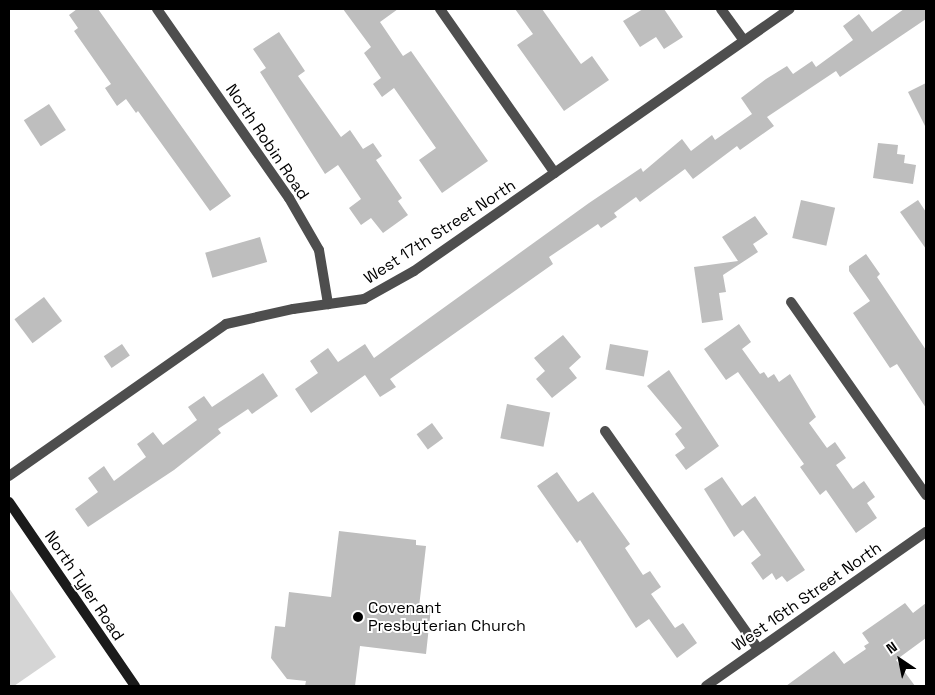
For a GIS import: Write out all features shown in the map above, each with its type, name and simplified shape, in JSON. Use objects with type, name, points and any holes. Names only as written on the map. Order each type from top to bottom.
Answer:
[{"type":"main road","name":"North Tyler Road","points":[[9,502],[135,686]]},
{"type":"street","name":"North Robin Road","points":[[156,9],[289,198],[311,235],[319,250],[328,304]]},
{"type":"street","points":[[440,9],[555,174]]},
{"type":"street","points":[[721,9],[744,41]]},
{"type":"street","name":"West 17th Street North","points":[[9,476],[226,324],[364,299],[414,271],[790,9]]},
{"type":"street","points":[[791,302],[926,495]]},
{"type":"street","points":[[604,431],[758,650]]},
{"type":"street","name":"West 16th Street North","points":[[706,686],[926,532]]},
{"type":"shaded area","points":[[9,588],[56,657],[14,686],[9,686]]},
{"type":"building","points":[[77,9],[98,9],[231,196],[210,211],[138,111],[136,113],[126,99],[117,106],[105,88],[111,84],[74,31],[78,28],[69,15]]},
{"type":"building","points":[[343,9],[398,9],[380,22],[403,56],[411,51],[488,161],[442,193],[419,160],[436,148],[394,88],[382,97],[373,84],[381,78],[364,53],[371,47]]},
{"type":"building","points":[[515,9],[542,9],[581,64],[592,56],[609,80],[564,111],[517,45],[533,34]]},
{"type":"building","points":[[643,9],[664,9],[683,37],[664,49],[656,37],[640,47],[623,21]]},
{"type":"building","points":[[904,9],[926,9],[926,19],[840,77],[836,71],[767,117],[774,126],[740,150],[737,146],[693,179],[685,169],[640,202],[636,197],[614,213],[617,217],[601,228],[598,224],[549,257],[553,264],[390,379],[396,387],[380,397],[365,375],[311,413],[295,389],[318,373],[310,361],[328,348],[338,362],[365,344],[374,358],[589,203],[641,168],[643,172],[682,139],[691,151],[712,135],[715,140],[752,114],[741,98],[766,79],[787,66],[793,74],[812,61],[816,67],[853,40],[843,26],[859,14],[872,32]]},
{"type":"building","points":[[279,32],[305,71],[298,76],[341,137],[350,130],[363,149],[373,143],[382,156],[376,160],[402,198],[398,201],[408,215],[383,233],[371,218],[361,225],[349,208],[361,199],[338,165],[325,174],[260,72],[266,68],[253,49]]},
{"type":"building","points":[[926,83],[926,128],[908,92]]},
{"type":"building","points":[[49,104],[66,130],[41,146],[24,120]]},
{"type":"building","points":[[878,143],[898,145],[897,154],[905,155],[904,163],[916,165],[913,184],[873,178]]},
{"type":"building","points":[[801,200],[835,208],[826,246],[792,238]]},
{"type":"building","points":[[918,200],[926,212],[926,249],[900,212]]},
{"type":"building","points":[[755,216],[768,234],[753,244],[758,252],[723,275],[726,292],[719,293],[723,320],[702,323],[694,267],[738,261],[722,237]]},
{"type":"building","points":[[260,237],[267,262],[212,278],[205,253]]},
{"type":"building","points":[[866,254],[880,274],[877,277],[926,350],[926,408],[897,364],[890,368],[853,313],[870,301],[849,271],[849,266]]},
{"type":"building","points":[[44,297],[62,321],[33,343],[14,319]]},
{"type":"building","points":[[739,324],[751,342],[742,349],[760,374],[764,372],[768,378],[774,374],[779,382],[790,374],[816,417],[809,423],[827,448],[835,442],[846,458],[836,465],[853,489],[864,481],[875,497],[867,503],[877,518],[856,533],[826,490],[820,495],[800,467],[804,464],[738,372],[726,380],[704,349]]},
{"type":"building","points":[[563,335],[581,357],[569,368],[577,378],[552,398],[536,379],[545,371],[534,358]]},
{"type":"building","points":[[122,344],[130,356],[112,368],[104,356]]},
{"type":"building","points":[[610,344],[648,351],[644,376],[605,370]]},
{"type":"building","points":[[669,370],[719,446],[686,470],[675,455],[685,448],[675,434],[682,428],[647,386]]},
{"type":"building","points":[[263,373],[278,396],[252,414],[248,409],[218,429],[221,433],[174,470],[88,527],[75,509],[98,492],[88,478],[104,466],[114,481],[146,457],[137,444],[153,432],[163,445],[197,420],[188,407],[204,396],[212,407]]},
{"type":"building","points":[[507,404],[550,412],[544,447],[500,438]]},
{"type":"building","points":[[432,423],[443,438],[428,450],[417,434]]},
{"type":"building","points":[[557,472],[578,502],[593,492],[630,544],[625,548],[643,575],[650,571],[661,587],[651,594],[675,628],[683,623],[697,643],[677,658],[649,619],[636,628],[580,540],[577,543],[537,486]]},
{"type":"building","points":[[722,477],[742,506],[755,496],[805,570],[787,582],[782,576],[776,580],[772,573],[763,580],[751,563],[761,555],[743,530],[734,537],[704,489]]},
{"type":"building","name":"Covenant Presbyterian Church","points":[[339,531],[416,540],[416,545],[426,546],[419,607],[431,608],[426,654],[360,646],[355,686],[305,686],[306,681],[287,679],[271,658],[275,626],[285,627],[289,592],[331,597]]},
{"type":"building","points":[[905,603],[913,613],[926,603],[926,638],[896,660],[915,686],[786,686],[834,651],[844,664],[866,649],[864,646],[869,643],[862,633]]},
{"type":"place","name":"Covenant Presbyterian Church","points":[[358,617]]}]
